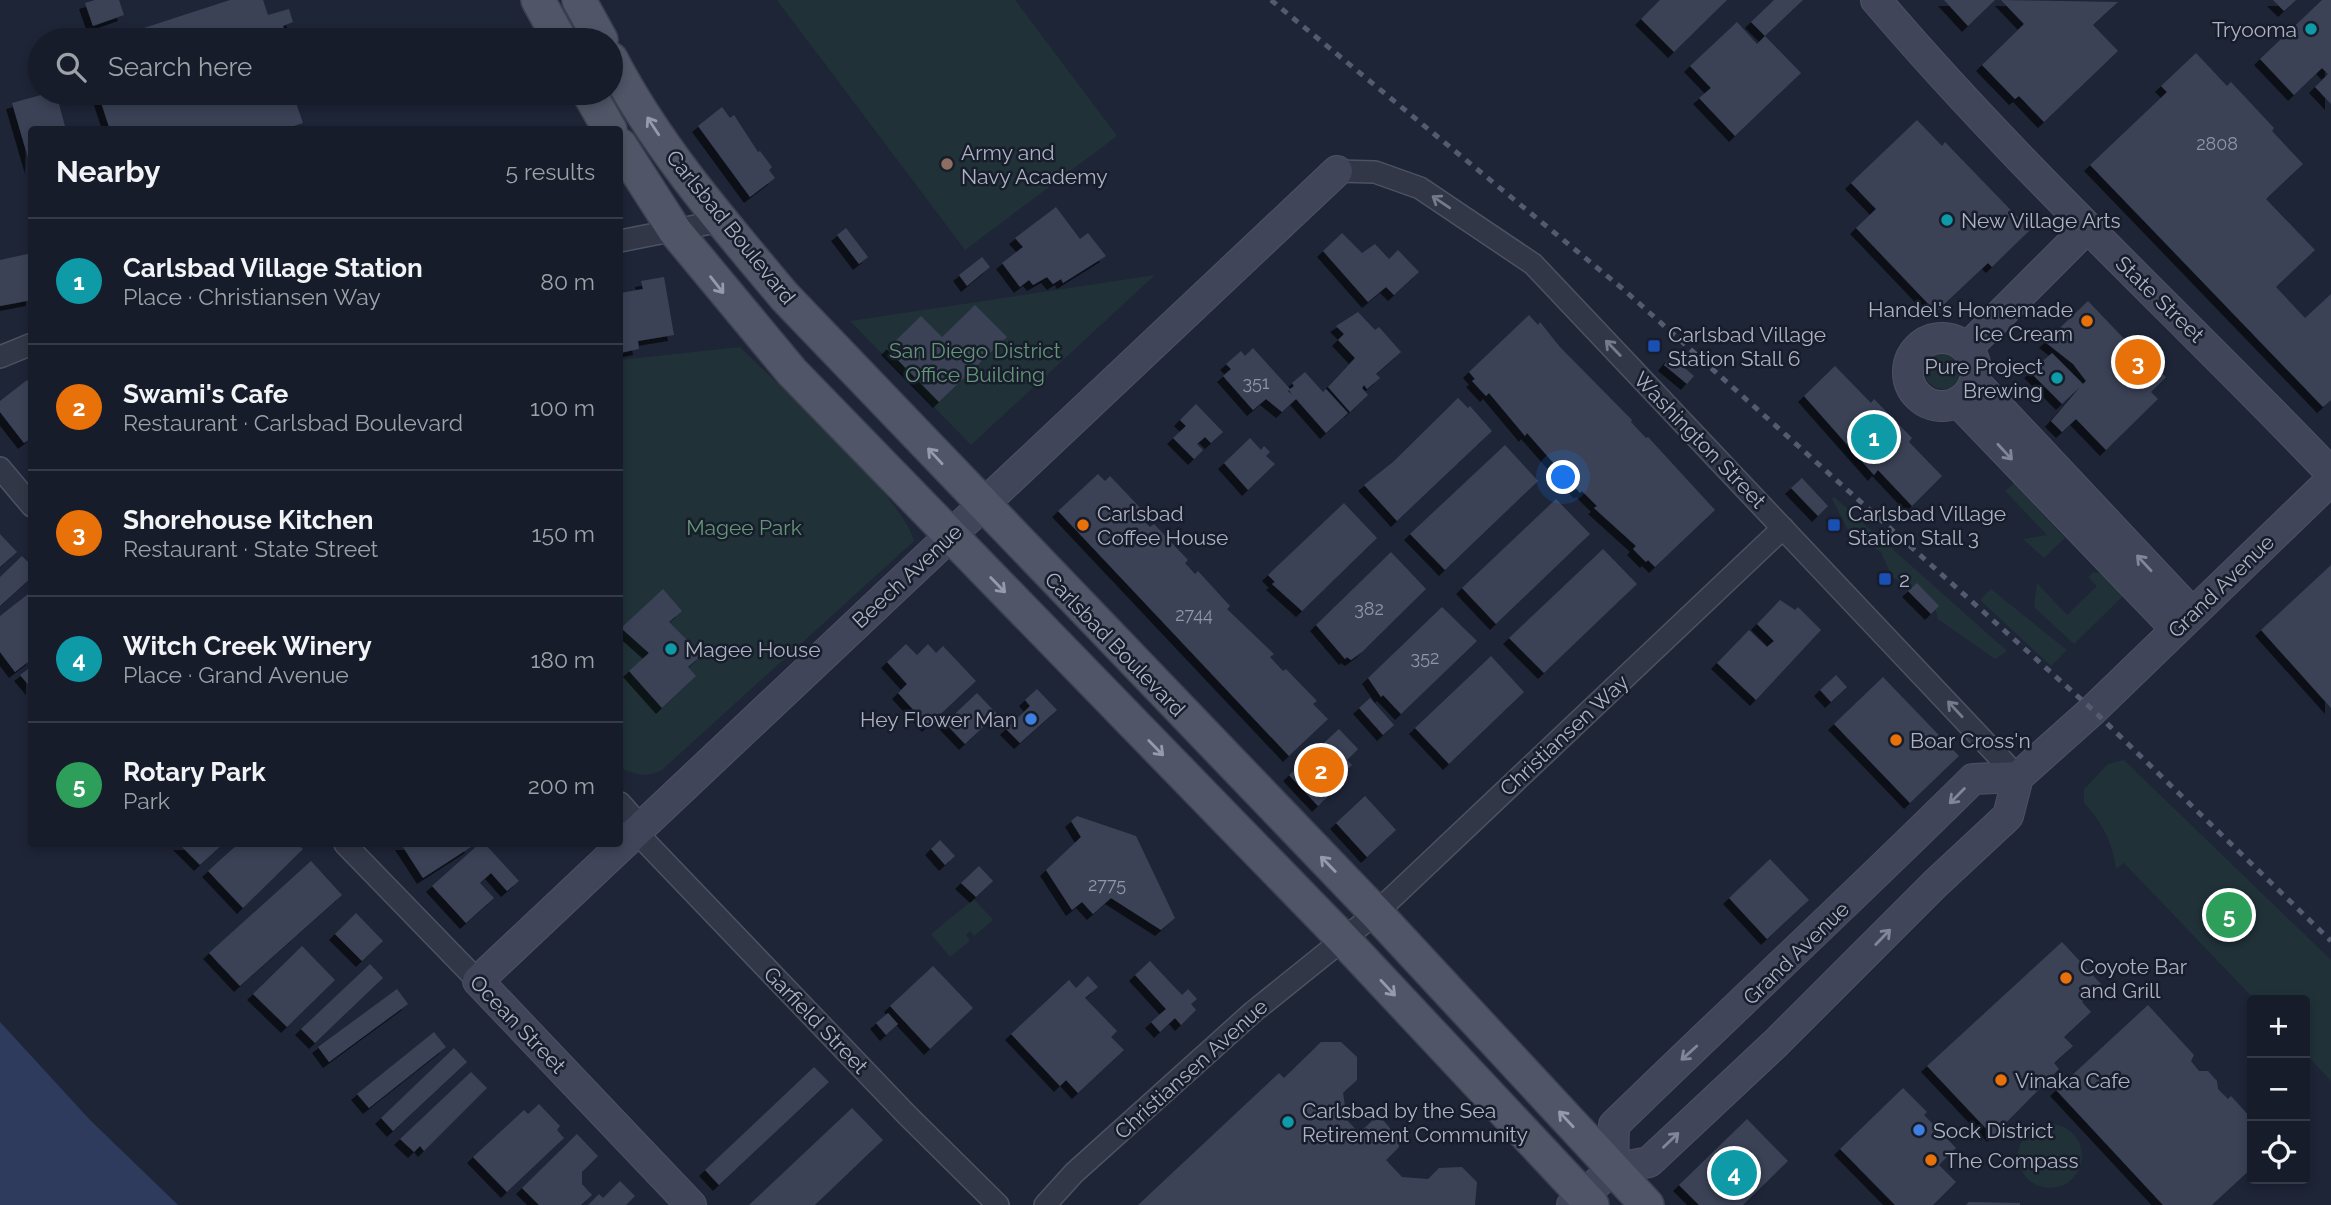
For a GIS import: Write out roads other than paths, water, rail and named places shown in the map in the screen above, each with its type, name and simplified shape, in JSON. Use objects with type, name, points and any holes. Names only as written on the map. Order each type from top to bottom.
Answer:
[{"type":"main road","points":[[538,0],[553,28]]},
{"type":"main road","points":[[579,0],[594,28]]},
{"type":"main road","name":"State Street","points":[[1876,0],[1927,60],[2087,228],[2223,360],[2331,473]]},
{"type":"main road","name":"Carlsbad Boulevard","points":[[623,79],[669,151],[721,221],[785,297],[982,506],[1376,914],[1647,1205]]},
{"type":"main road","points":[[596,105],[608,126]]},
{"type":"main road","name":"Carlsbad Boulevard","points":[[623,150],[675,231],[792,372],[1342,939],[1582,1202]]},
{"type":"main road","name":"Beech Avenue","points":[[623,845],[1337,172]]},
{"type":"main road","points":[[1967,348],[2087,228]]},
{"type":"main road","points":[[1951,339],[1967,348],[1975,364],[1967,392],[1935,405],[1924,401],[1916,393],[1908,372],[1916,350],[1932,340],[1951,339]]},
{"type":"main road","points":[[1967,392],[2183,620]]},
{"type":"main road","name":"Grand Avenue","points":[[1613,1169],[1614,1125],[1801,949],[1973,779],[2018,777],[2093,710],[2183,620],[2331,480]]},
{"type":"main road","points":[[1582,1202],[1613,1169],[1649,1162],[1836,986],[1934,884],[2008,816],[2018,777]]},
{"type":"main road","name":"Beech Avenue","points":[[478,981],[621,847]]},
{"type":"main road","name":"Ocean Street","points":[[478,981],[691,1205]]},
{"type":"street","name":"Washington Street","points":[[1337,172],[1375,172],[1420,188],[1532,264],[2018,777]]},
{"type":"street","points":[[623,240],[721,221]]},
{"type":"street","points":[[0,357],[28,346]]},
{"type":"street","points":[[0,468],[28,501]]},
{"type":"street","name":"Christiansen Way","points":[[1342,939],[1376,914],[1783,528]]},
{"type":"street","name":"Garfield Street","points":[[623,807],[639,830],[907,1115],[998,1205]]},
{"type":"street","name":"Ocean Street","points":[[348,847],[478,981]]},
{"type":"street","name":"Christiansen Avenue","points":[[1045,1205],[1074,1173],[1224,1038],[1342,939]]},
{"type":"water","points":[[0,1022],[90,1120],[178,1205],[0,1205]]},
{"type":"railway","points":[[1271,0],[1623,289],[2093,710],[2331,941]]},
{"type":"place","name":"Tryooma","points":[[2311,29]]},
{"type":"place","name":"Army and Navy Academy","points":[[947,164]]},
{"type":"place","name":"New Village Arts","points":[[1947,220]]},
{"type":"place","name":"Handel's Homemade Ice Cream","points":[[2087,321]]},
{"type":"place","name":"Carlsbad Village Station Stall 6","points":[[1654,346]]},
{"type":"place","name":"Shorehouse Kitchen","points":[[2138,362]]},
{"type":"place","name":"Pure Project Brewing","points":[[2057,378]]},
{"type":"place","name":"Carlsbad Village Station","points":[[1874,437]]},
{"type":"place","name":"Carlsbad Coffee House","points":[[1083,525]]},
{"type":"place","name":"Carlsbad Village Station Stall 3","points":[[1834,525]]},
{"type":"place","name":"2","points":[[1885,579]]},
{"type":"place","name":"Magee House","points":[[671,649]]},
{"type":"place","name":"Hey Flower Man","points":[[1031,719]]},
{"type":"place","name":"Boar Cross'n","points":[[1896,740]]},
{"type":"place","name":"Swami's Cafe","points":[[1321,770]]},
{"type":"place","name":"Rotary Park","points":[[2229,915]]},
{"type":"place","name":"Coyote Bar and Grill","points":[[2066,978]]},
{"type":"place","name":"Vinaka Cafe","points":[[2001,1080]]},
{"type":"place","name":"Carlsbad by the Sea Retirement Community","points":[[1288,1122]]},
{"type":"place","name":"Sock District","points":[[1919,1130]]},
{"type":"place","name":"The Compass","points":[[1931,1160]]},
{"type":"place","name":"Witch Creek Winery","points":[[1734,1173]]},
{"type":"park label","name":"San Diego District Office Building","points":[[975,362]]},
{"type":"park label","name":"Magee Park","points":[[744,527]]}]
